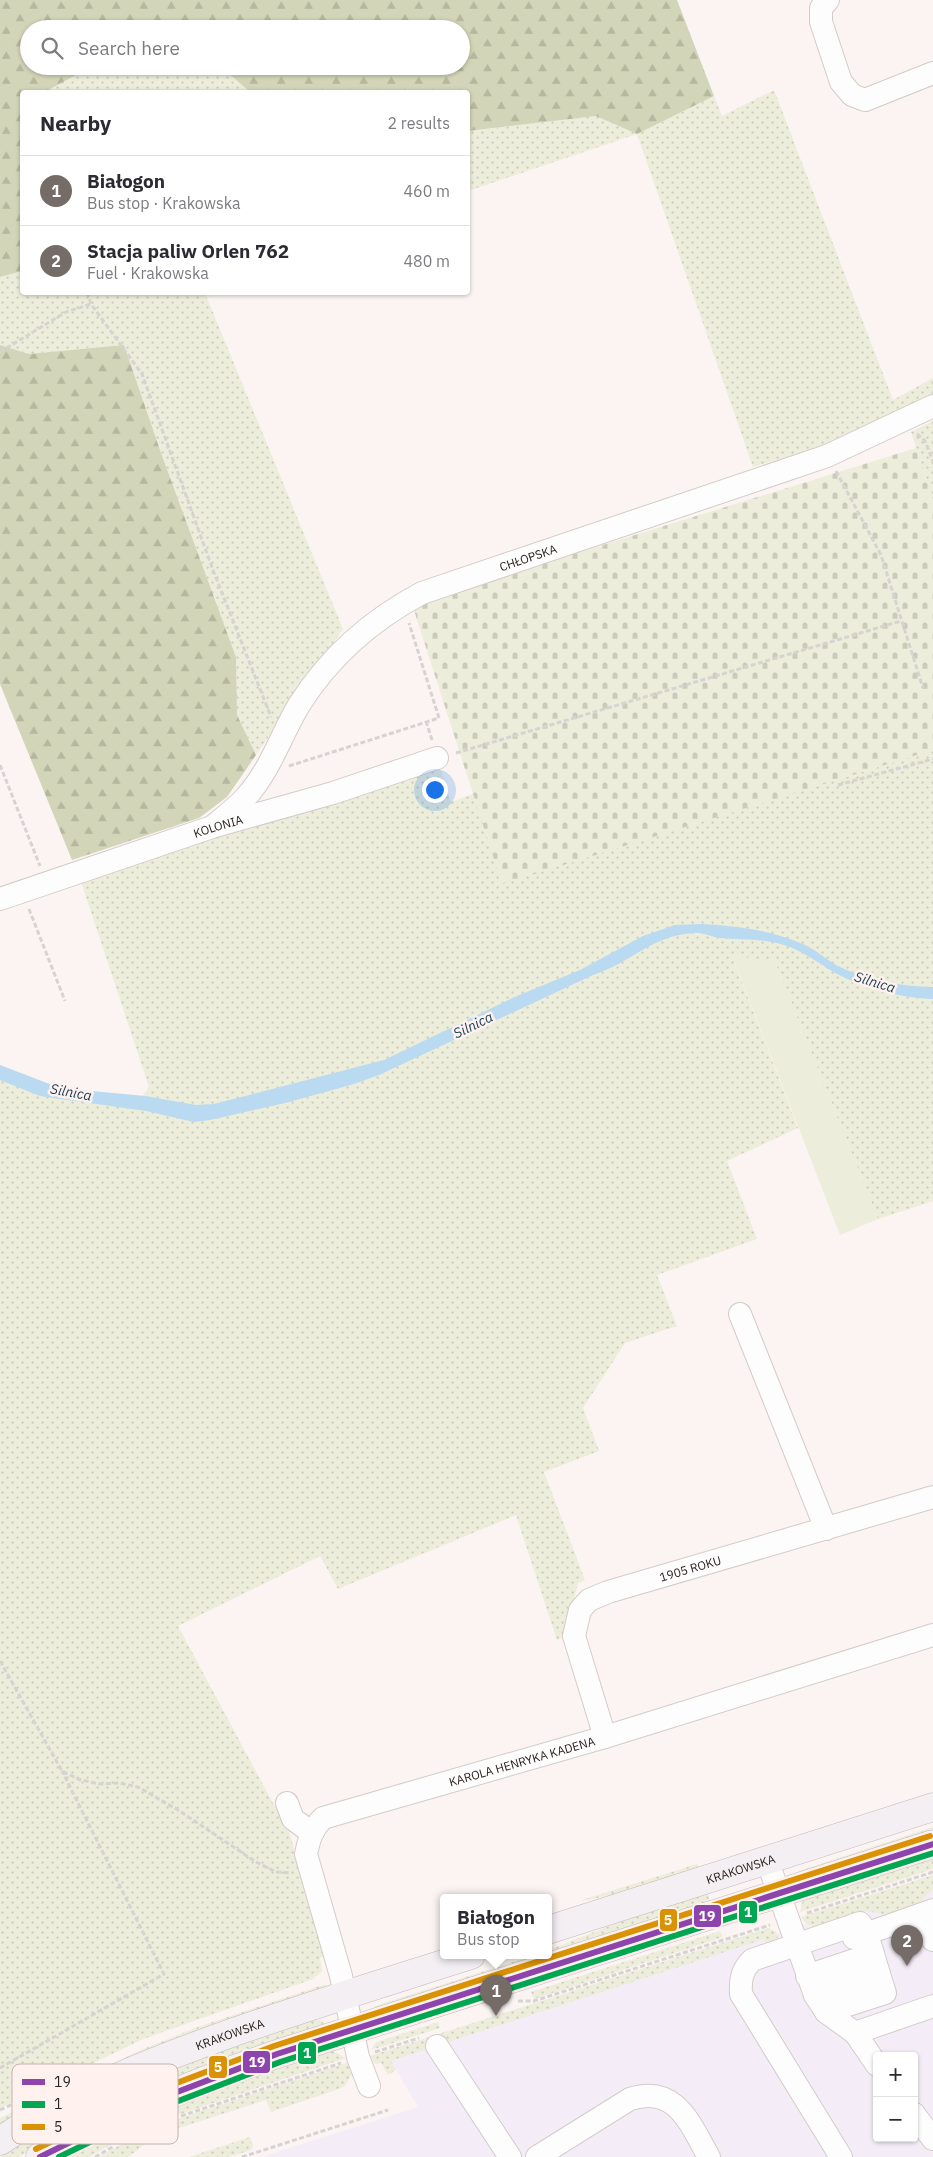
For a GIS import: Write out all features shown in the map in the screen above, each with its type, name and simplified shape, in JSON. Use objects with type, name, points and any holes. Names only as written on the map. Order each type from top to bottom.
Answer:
[{"type":"main road","name":"KRAKOWSKA","points":[[552,1929],[933,1807]]},
{"type":"main road","points":[[178,2090],[199,2081],[352,2030],[933,1844]]},
{"type":"main road","name":"KRAKOWSKA","points":[[150,2064],[199,2044],[458,1959]]},
{"type":"main road","points":[[40,2157],[65,2144]]},
{"type":"street","points":[[828,0],[821,8],[821,22],[841,82],[852,94],[865,100],[933,73]]},
{"type":"street","name":"CHŁOPSKA","points":[[212,827],[246,797],[263,774],[299,705],[324,669],[372,622],[402,603],[430,590],[827,456],[933,406]]},
{"type":"street","name":"KOLONIA","points":[[0,900],[212,827],[333,793],[437,758]]},
{"type":"street","points":[[740,1314],[826,1529]]},
{"type":"street","name":"1905 ROKU","points":[[605,1737],[567,1644],[574,1636],[576,1620],[580,1610],[589,1600],[608,1592],[933,1497]]},
{"type":"street","name":"KAROLA HENRYKA KADENA","points":[[312,1833],[323,1818],[605,1737],[933,1635]]},
{"type":"street","points":[[287,1803],[297,1824],[312,1833],[306,1854],[346,1995],[358,2057],[369,2086]]},
{"type":"street","points":[[767,1860],[809,1977],[855,2033],[873,2059]]},
{"type":"street","points":[[809,1977],[873,1954],[929,1912],[933,1940]]},
{"type":"street","points":[[809,1977],[860,1923],[873,1954],[885,1993],[809,1977],[752,1960],[744,1967],[740,1982],[741,1994],[841,2157]]},
{"type":"street","points":[[855,2033],[933,2006]]},
{"type":"street","points":[[430,2041],[510,2157]]},
{"type":"street","points":[[537,2157],[630,2099],[641,2096],[664,2098],[673,2103],[685,2117],[709,2157]]},
{"type":"street","points":[[918,2119],[933,2139]]},
{"type":"path","points":[[88,295],[91,304],[142,374],[213,570],[280,740]]},
{"type":"path","points":[[0,352],[66,312],[91,304]]},
{"type":"path","points":[[901,421],[925,441],[933,461]]},
{"type":"path","points":[[827,456],[881,555],[923,688]]},
{"type":"path","points":[[263,774],[439,718],[402,603]]},
{"type":"path","points":[[437,758],[902,621]]},
{"type":"path","points":[[838,785],[933,759]]},
{"type":"path","points":[[0,765],[47,884]]},
{"type":"path","points":[[23,892],[65,1001]]},
{"type":"path","points":[[0,1662],[62,1771],[164,1974],[0,2068]]},
{"type":"path","points":[[62,1771],[78,1779],[99,1784],[119,1783],[138,1787],[178,1810],[256,1862],[276,1872],[310,1871]]},
{"type":"path","points":[[510,2004],[519,2001],[534,2001],[933,1872]]},
{"type":"path","points":[[178,2117],[358,2057],[430,2041]]},
{"type":"path","points":[[242,2157],[388,2110]]},
{"type":"path","points":[[95,2157],[117,2144]]},
{"type":"shaded area","points":[[933,1882],[933,2157],[261,2157],[418,2107],[391,2061]]},
{"type":"green space","points":[[0,0],[677,0],[714,96],[637,134],[596,116],[470,131],[470,90],[248,90],[230,75],[470,75],[470,20],[20,20],[20,75],[76,75],[50,90],[20,90],[20,272],[0,277]]},
{"type":"green space","points":[[76,75],[230,75],[248,90],[50,90]]},
{"type":"green space","points":[[774,90],[893,400],[933,378],[933,397],[859,435],[753,467],[637,134],[714,96],[722,116]]},
{"type":"green space","points":[[596,116],[637,134],[470,190],[470,131]]},
{"type":"green space","points":[[20,272],[20,295],[206,295],[343,629],[256,755],[237,715],[236,657],[161,453],[124,345],[29,354],[0,345],[0,277]]},
{"type":"green space","points":[[0,345],[29,354],[124,345],[161,453],[236,657],[237,715],[256,755],[227,797],[199,818],[72,860],[0,684]]},
{"type":"green space","points":[[933,421],[933,498],[911,432]]},
{"type":"green space","points":[[916,448],[933,498],[933,750],[502,884],[412,604]]},
{"type":"green space","points":[[933,750],[933,1201],[878,1219],[775,962],[732,956],[798,1128],[727,1161],[757,1239],[657,1275],[677,1326],[625,1343],[583,1408],[599,1451],[544,1472],[585,1580],[578,1583],[564,1637],[557,1640],[516,1515],[338,1589],[320,1556],[178,1626],[275,1807],[281,1805],[326,1955],[320,1958],[322,1971],[313,1979],[143,2039],[91,2064],[12,2064],[12,2102],[0,2108],[0,1077],[137,1104],[149,1087],[81,882],[439,765],[451,802],[473,794],[503,883]]},
{"type":"green space","points":[[732,955],[775,962],[878,1219],[840,1235]]},
{"type":"green space","points":[[933,1827],[933,1832],[801,1874],[799,1871]]},
{"type":"green space","points":[[933,1855],[933,1869],[800,1912],[803,1899]]},
{"type":"green space","points":[[697,1864],[700,1871],[645,1888],[582,1901],[582,1900]]},
{"type":"green space","points":[[933,1875],[933,1890],[917,1904],[888,1915],[866,1911],[814,1927],[805,1923],[801,1917]]},
{"type":"green space","points":[[707,1892],[711,1904],[552,1954],[552,1949],[644,1912]]},
{"type":"green space","points":[[769,1928],[776,1932],[778,1937],[768,1947],[764,1939],[391,2061],[396,2070],[388,2075],[381,2063],[375,2064],[370,2056]]},
{"type":"green space","points":[[720,1931],[723,1937],[534,1999],[531,1992]]},
{"type":"green space","points":[[522,1959],[538,1959],[377,2010],[373,2008]]},
{"type":"green space","points":[[326,1985],[323,1989],[144,2064],[112,2064],[195,2028]]},
{"type":"green space","points":[[308,2020],[320,2020],[325,2024],[178,2078],[178,2066]]},
{"type":"green space","points":[[438,2022],[440,2028],[371,2050],[376,2042]]},
{"type":"green space","points":[[331,2050],[346,2058],[178,2115],[178,2105],[225,2084]]},
{"type":"green space","points":[[349,2062],[352,2074],[345,2086],[271,2112],[266,2100],[178,2128],[178,2119]]},
{"type":"green space","points":[[12,2112],[12,2119],[0,2124],[0,2118]]},
{"type":"green space","points":[[250,2137],[253,2146],[251,2150],[229,2157],[189,2157]]},
{"type":"green space","points":[[20,2144],[42,2144],[19,2157],[0,2157]]},
{"type":"green space","points":[[93,2144],[112,2144],[89,2157],[64,2157]]},
{"type":"green space","points":[[122,2144],[145,2144],[128,2157],[98,2157]]},
{"type":"water","name":"Silnica","points":[[702,924],[752,929],[777,935],[805,945],[836,965],[871,979],[896,984],[933,987],[933,999],[896,995],[860,984],[837,974],[811,958],[784,945],[768,941],[720,938],[694,933],[679,935],[654,944],[607,970],[379,1075],[289,1102],[210,1120],[194,1122],[146,1111],[40,1096],[0,1080],[0,1065],[60,1088],[145,1096],[196,1105],[214,1104],[384,1060],[517,996],[580,970],[643,936],[675,925]]},
{"type":"transit line","name":"5","points":[[552,1957],[930,1836]]},
{"type":"transit line","name":"19","points":[[178,2092],[277,2054],[933,1844]]},
{"type":"transit line","name":"1","points":[[178,2101],[280,2062],[933,1853]]},
{"type":"transit line","name":"5","points":[[178,2082],[274,2046],[546,1959]]},
{"type":"transit line","name":"5","points":[[36,2149],[46,2144]]},
{"type":"transit line","name":"19","points":[[40,2157],[66,2144]]},
{"type":"transit line","name":"1","points":[[59,2157],[86,2144]]},
{"type":"place","name":"Stacja paliw Orlen 762","points":[[907,1966]]},
{"type":"place","name":"Białogon","points":[[496,2016]]}]
